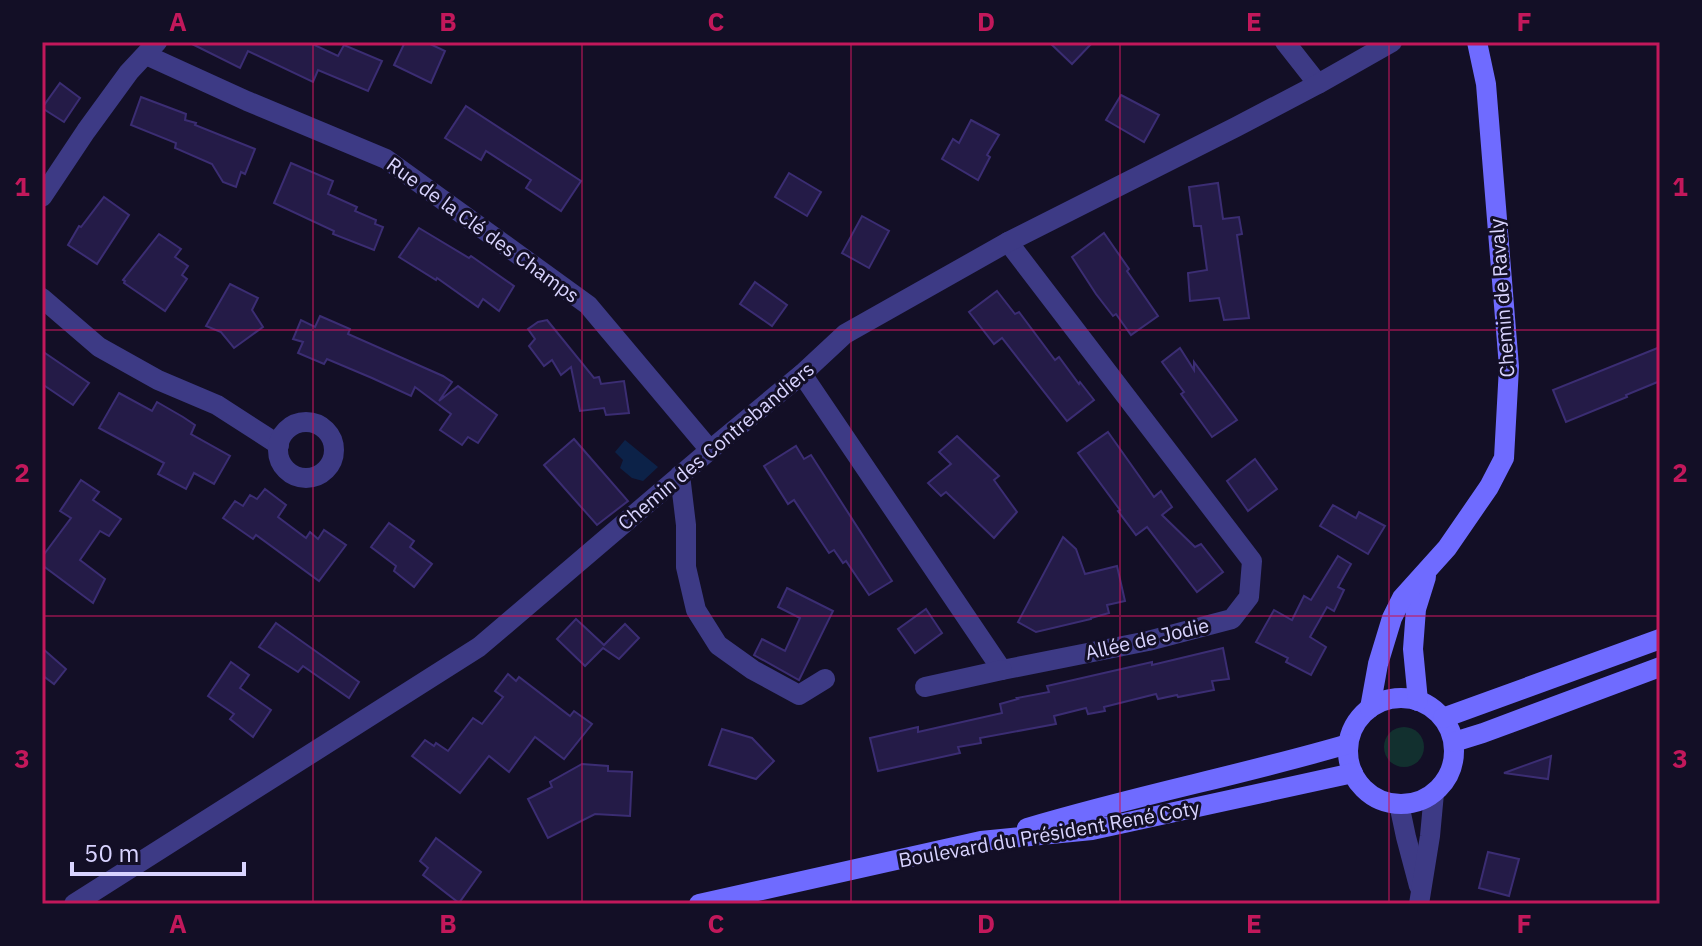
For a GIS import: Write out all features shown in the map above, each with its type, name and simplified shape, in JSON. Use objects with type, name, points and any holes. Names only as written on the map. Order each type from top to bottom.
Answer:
[{"type":"main road","name":"Chemin de Ravaly","points":[[1370,708],[1378,664],[1392,618],[1402,598],[1429,570],[1489,487],[1504,458],[1509,367],[1486,84],[1477,42]]},
{"type":"main road","points":[[1418,701],[1413,649],[1416,609],[1429,570]]},
{"type":"main road","points":[[1443,718],[1660,639]]},
{"type":"main road","points":[[1454,742],[1660,667]]},
{"type":"main road","points":[[1393,699],[1418,701],[1443,718],[1450,730],[1454,742],[1453,765],[1443,785],[1424,799],[1412,803],[1387,802],[1367,791],[1353,773],[1348,744],[1356,724],[1370,708],[1393,699]]},
{"type":"main road","points":[[981,841],[1090,809],[1348,744]]},
{"type":"main road","name":"Boulevard du Président René Coty","points":[[699,904],[981,841],[1092,830],[1353,773]]},
{"type":"street","points":[[1285,42],[1318,84]]},
{"type":"street","name":"Chemin des Contrebandiers","points":[[74,904],[479,647],[802,374],[845,334],[1008,242],[1318,84],[1392,42]]},
{"type":"street","name":"Rue de la Clé des Champs","points":[[42,197],[129,72],[152,49],[247,101],[386,159],[588,305],[710,450]]},
{"type":"street","name":"Allée de Jodie","points":[[925,687],[1148,641],[1232,619],[1249,597],[1252,561],[1008,242]]},
{"type":"street","points":[[42,298],[99,347],[158,380],[217,405],[279,445]]},
{"type":"street","points":[[802,374],[1002,670]]},
{"type":"street","points":[[680,475],[686,525],[686,567],[696,610],[718,645],[753,670],[799,695],[825,679]]},
{"type":"street","points":[[1420,899],[1434,793]]},
{"type":"street","points":[[1399,804],[1420,899]]},
{"type":"green space","points":[[1404,727],[1418,733],[1424,747],[1418,761],[1404,767],[1390,761],[1384,747],[1390,733]]},
{"type":"water","points":[[625,440],[658,467],[643,481],[632,478],[620,468],[623,460],[615,452]]},
{"type":"building","points":[[188,42],[308,42],[338,56],[344,45],[382,61],[368,91],[318,70],[313,82],[248,51],[240,68]]},
{"type":"building","points":[[405,42],[426,42],[445,51],[431,83],[394,65]]},
{"type":"building","points":[[1049,42],[1093,42],[1072,64]]},
{"type":"building","points":[[60,83],[80,98],[64,122],[42,108]]},
{"type":"building","points":[[1121,95],[1159,115],[1144,142],[1106,120]]},
{"type":"building","points":[[141,97],[186,114],[185,120],[255,149],[236,187],[223,182],[212,164],[175,148],[176,143],[131,125]]},
{"type":"building","points":[[466,106],[581,181],[561,211],[526,188],[531,180],[486,151],[481,160],[445,138]]},
{"type":"building","points":[[971,120],[999,135],[987,155],[990,157],[978,180],[942,159],[953,139],[959,143]]},
{"type":"building","points":[[291,163],[333,181],[328,194],[357,207],[355,211],[376,220],[375,224],[383,227],[374,250],[333,234],[334,231],[274,203]]},
{"type":"building","points":[[789,173],[821,192],[807,216],[775,197]]},
{"type":"building","points":[[1218,183],[1223,219],[1239,217],[1242,234],[1237,235],[1249,318],[1224,320],[1219,298],[1190,301],[1188,273],[1207,270],[1201,226],[1194,226],[1189,187]]},
{"type":"building","points":[[104,197],[129,215],[97,264],[68,245],[79,226]]},
{"type":"building","points":[[862,216],[889,231],[869,268],[842,253]]},
{"type":"building","points":[[419,228],[469,258],[471,256],[514,286],[499,311],[483,299],[478,307],[437,278],[399,257]]},
{"type":"building","points":[[1104,233],[1158,316],[1131,335],[1096,294],[1072,257]]},
{"type":"building","points":[[159,234],[181,249],[175,257],[188,266],[182,275],[187,279],[165,311],[123,280]]},
{"type":"building","points":[[755,282],[787,305],[772,326],[740,304]]},
{"type":"building","points":[[230,284],[258,298],[252,310],[263,327],[234,348],[221,332],[206,326]]},
{"type":"building","points":[[997,291],[1015,314],[1019,312],[1055,360],[1059,357],[1094,400],[1067,421],[1002,338],[994,344],[969,312]]},
{"type":"building","points":[[320,316],[350,329],[348,334],[452,382],[439,401],[458,386],[497,415],[478,443],[468,437],[462,445],[440,430],[451,414],[415,387],[411,396],[327,359],[324,364],[298,353],[303,342],[293,339],[301,320],[315,327]]},
{"type":"building","points":[[547,320],[594,378],[599,377],[601,384],[624,381],[629,413],[606,415],[604,408],[580,411],[571,367],[561,375],[552,360],[544,366],[529,346],[535,339],[528,329]]},
{"type":"building","points":[[1660,347],[1660,381],[1566,422],[1553,390]]},
{"type":"building","points":[[1180,348],[1194,370],[1194,362],[1237,420],[1212,437],[1162,362]]},
{"type":"building","points":[[42,351],[89,383],[73,405],[42,384]]},
{"type":"building","points":[[119,393],[152,411],[157,402],[195,425],[191,434],[230,456],[214,484],[194,473],[186,489],[158,474],[164,463],[99,428]]},
{"type":"building","points":[[1108,432],[1154,497],[1161,491],[1172,507],[1162,515],[1195,547],[1201,544],[1223,572],[1197,592],[1147,527],[1136,535],[1078,453]]},
{"type":"building","points":[[957,436],[999,476],[994,480],[1017,512],[994,538],[946,492],[941,496],[928,483],[951,464],[939,452]]},
{"type":"building","points":[[574,439],[628,501],[597,525],[544,465]]},
{"type":"building","points":[[796,446],[804,459],[811,455],[892,581],[869,595],[846,561],[843,563],[834,550],[829,553],[794,500],[788,504],[764,466]]},
{"type":"building","points":[[1255,459],[1277,489],[1248,511],[1227,481]]},
{"type":"building","points":[[81,480],[99,492],[93,500],[121,519],[109,536],[100,531],[80,560],[105,579],[93,603],[42,565],[42,557],[71,518],[60,511]]},
{"type":"building","points":[[265,489],[286,505],[278,517],[306,538],[310,532],[318,539],[324,530],[346,545],[319,581],[256,535],[253,539],[223,518],[235,501],[243,506],[250,495],[257,499]]},
{"type":"building","points":[[1333,505],[1356,518],[1359,512],[1385,526],[1368,554],[1320,526]]},
{"type":"building","points":[[389,523],[414,541],[410,547],[432,564],[414,587],[394,571],[396,566],[371,547]]},
{"type":"building","points":[[1063,537],[1076,549],[1085,574],[1117,566],[1125,601],[1107,605],[1109,613],[1036,632],[1018,622]]},
{"type":"building","points":[[1338,556],[1351,564],[1338,587],[1344,590],[1334,611],[1327,607],[1310,637],[1326,647],[1311,675],[1286,662],[1288,658],[1256,642],[1274,610],[1292,620],[1304,596],[1311,600]]},
{"type":"building","points":[[787,588],[833,611],[799,680],[754,655],[762,639],[785,651],[800,618],[778,607]]},
{"type":"building","points":[[926,609],[942,633],[915,653],[898,629]]},
{"type":"building","points":[[576,619],[604,645],[625,624],[639,638],[619,659],[603,648],[585,666],[557,639]]},
{"type":"building","points":[[276,623],[359,682],[349,698],[303,666],[298,672],[259,647]]},
{"type":"building","points":[[42,648],[66,669],[54,684],[42,675]]},
{"type":"building","points":[[1223,648],[1229,679],[1212,681],[1214,690],[1158,699],[1156,694],[1088,714],[1086,708],[1054,716],[1056,724],[980,738],[981,743],[958,747],[960,753],[878,771],[870,738],[918,727],[918,732],[1002,713],[1000,704],[1049,692],[1047,686]]},
{"type":"building","points":[[231,662],[249,675],[240,688],[271,710],[253,737],[230,719],[234,714],[208,696]]},
{"type":"building","points":[[508,674],[516,681],[519,677],[570,716],[574,711],[592,724],[564,759],[535,737],[509,772],[489,756],[460,793],[412,756],[425,740],[448,751],[473,718],[482,724],[503,697],[495,691]]},
{"type":"building","points":[[722,729],[752,738],[774,761],[756,779],[709,765]]},
{"type":"building","points":[[1551,756],[1548,779],[1504,773]]},
{"type":"building","points":[[582,764],[608,766],[608,771],[632,772],[630,816],[595,814],[548,838],[528,799],[552,787],[550,782]]},
{"type":"building","points":[[436,838],[481,872],[459,903],[423,875],[428,868],[420,861]]},
{"type":"building","points":[[1488,852],[1519,859],[1509,896],[1479,888]]}]
